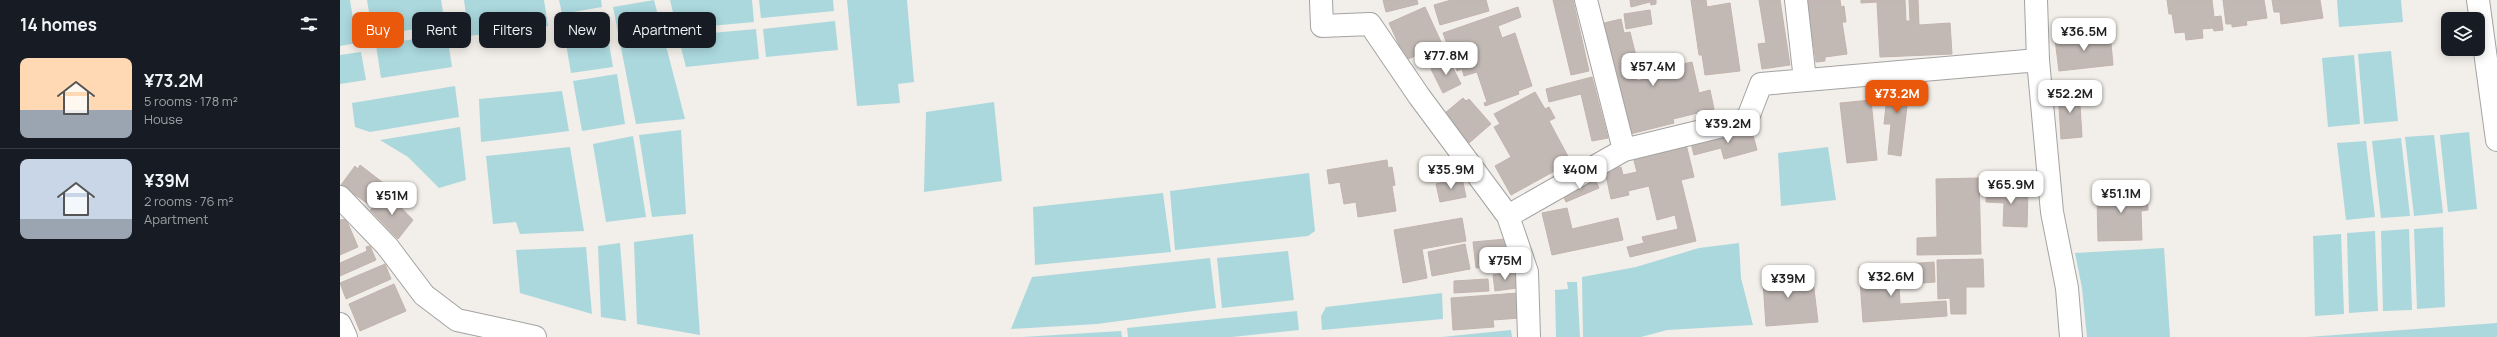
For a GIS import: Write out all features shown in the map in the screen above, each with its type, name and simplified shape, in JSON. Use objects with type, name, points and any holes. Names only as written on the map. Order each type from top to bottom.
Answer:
[{"type":"street","points":[[1321,0],[1322,26],[1370,24],[1419,96],[1508,216],[1527,272],[1529,337]]},
{"type":"street","points":[[1586,0],[1624,150]]},
{"type":"street","points":[[1796,0],[1805,80]]},
{"type":"street","points":[[2036,0],[2038,60],[2052,212],[2067,288],[2071,337]]},
{"type":"street","points":[[2478,0],[2497,140]]},
{"type":"street","points":[[1508,216],[1624,150],[1747,120],[1761,84],[2038,60]]},
{"type":"street","points":[[340,197],[387,246],[424,295],[457,320],[535,337]]},
{"type":"street","points":[[340,324],[346,337]]},
{"type":"water","points":[[340,0],[350,0],[352,12],[352,44],[340,46]]},
{"type":"water","points":[[367,0],[441,0],[443,12],[412,12],[412,30],[404,31],[404,12],[369,12]]},
{"type":"water","points":[[464,0],[544,0],[546,12],[479,12],[479,35],[471,36],[471,12],[466,12]]},
{"type":"water","points":[[559,0],[601,0],[602,7],[573,12],[562,12]]},
{"type":"water","points":[[654,0],[657,12],[618,12],[618,32],[613,7]]},
{"type":"water","points":[[670,0],[752,0],[754,22],[716,25],[716,12],[673,12]]},
{"type":"water","points":[[759,0],[833,0],[834,11],[761,18]]},
{"type":"water","points":[[847,0],[907,0],[914,82],[898,84],[900,103],[857,106]]},
{"type":"water","points":[[2337,0],[2401,0],[2403,22],[2339,27]]},
{"type":"water","points":[[546,13],[548,26],[546,26]]},
{"type":"water","points":[[835,21],[838,50],[766,57],[763,29]]},
{"type":"water","points":[[756,29],[759,59],[686,67],[681,48],[716,48],[716,33]]},
{"type":"water","points":[[412,39],[412,48],[449,48],[452,67],[381,78],[376,48],[404,48],[404,41]]},
{"type":"water","points":[[567,48],[610,48],[613,67],[571,73]]},
{"type":"water","points":[[621,48],[667,48],[685,119],[636,124]]},
{"type":"water","points":[[2391,51],[2398,121],[2364,124],[2358,54]]},
{"type":"water","points":[[361,52],[366,80],[340,84],[340,55]]},
{"type":"water","points":[[2354,55],[2360,124],[2328,127],[2322,58]]},
{"type":"water","points":[[617,74],[625,124],[582,131],[573,81]]},
{"type":"water","points":[[455,86],[459,117],[370,132],[355,127],[352,103]]},
{"type":"water","points":[[562,91],[569,131],[481,142],[479,99]]},
{"type":"water","points":[[994,102],[1002,181],[924,192],[926,112]]},
{"type":"water","points":[[460,127],[466,180],[439,188],[408,157],[380,140]]},
{"type":"water","points":[[681,130],[686,214],[652,217],[639,135]]},
{"type":"water","points":[[2469,132],[2477,209],[2448,212],[2440,135]]},
{"type":"water","points":[[2434,135],[2443,213],[2414,216],[2405,137]]},
{"type":"water","points":[[633,136],[646,217],[606,222],[593,144]]},
{"type":"water","points":[[2401,138],[2410,216],[2381,218],[2372,141]]},
{"type":"water","points":[[2366,141],[2375,217],[2346,220],[2337,143]]},
{"type":"water","points":[[570,147],[584,231],[520,234],[516,222],[493,224],[486,156]]},
{"type":"water","points":[[1828,147],[1836,200],[1781,206],[1778,153]]},
{"type":"water","points":[[1309,173],[1315,231],[1308,236],[1175,250],[1170,191]]},
{"type":"water","points":[[1163,193],[1171,252],[1035,265],[1033,207]]},
{"type":"water","points":[[2443,227],[2445,307],[2417,309],[2414,229]]},
{"type":"water","points":[[2409,229],[2412,310],[2383,311],[2381,231]]},
{"type":"water","points":[[2375,231],[2378,311],[2349,313],[2347,233]]},
{"type":"water","points":[[693,234],[700,335],[637,324],[634,242]]},
{"type":"water","points":[[2341,234],[2344,314],[2315,316],[2313,236]]},
{"type":"water","points":[[620,243],[626,321],[601,317],[598,246]]},
{"type":"water","points":[[1739,243],[1741,278],[1753,325],[1667,330],[1641,337],[1583,337],[1582,277],[1636,267],[1699,248]]},
{"type":"water","points":[[586,247],[592,314],[520,293],[516,250]]},
{"type":"water","points":[[2164,248],[2170,337],[2087,337],[2082,288],[2075,253]]},
{"type":"water","points":[[1288,251],[1294,300],[1222,308],[1217,258]]},
{"type":"water","points":[[1210,258],[1216,308],[1097,324],[1011,329],[1032,277]]},
{"type":"water","points":[[1567,282],[1577,282],[1580,337],[1556,337],[1555,290],[1568,289]]},
{"type":"water","points":[[1442,293],[1443,319],[1322,330],[1321,316],[1326,307]]},
{"type":"water","points":[[1297,311],[1299,330],[1232,337],[1128,337],[1127,328]]},
{"type":"water","points":[[2497,323],[2497,337],[2308,337]]},
{"type":"water","points":[[1511,330],[1512,337],[1442,337]]},
{"type":"water","points":[[1121,331],[1122,337],[1022,337]]},
{"type":"building","points":[[1383,0],[1417,0],[1418,4],[1386,12]]},
{"type":"building","points":[[1451,0],[1486,0],[1489,11],[1440,25],[1434,5]]},
{"type":"building","points":[[1553,0],[1573,0],[1589,71],[1571,75]]},
{"type":"building","points":[[1630,0],[1656,0],[1656,4],[1651,5],[1650,2],[1631,7]]},
{"type":"building","points":[[1691,0],[1706,0],[1707,7],[1730,3],[1740,71],[1705,75],[1702,55],[1699,55]]},
{"type":"building","points":[[1759,0],[1780,0],[1790,65],[1762,69],[1758,44],[1766,43]]},
{"type":"building","points":[[1807,0],[1840,0],[1841,7],[1844,6],[1846,22],[1842,22],[1847,54],[1825,57],[1825,61],[1816,62]]},
{"type":"building","points":[[1861,0],[1905,0],[1906,21],[1910,21],[1909,0],[1918,0],[1919,25],[1950,23],[1952,54],[1880,57],[1877,2],[1861,3]]},
{"type":"building","points":[[2167,0],[2212,0],[2214,17],[2221,16],[2223,30],[2214,31],[2213,28],[2202,29],[2203,38],[2186,40],[2185,32],[2175,33],[2172,14],[2169,14]]},
{"type":"building","points":[[2223,0],[2264,0],[2267,18],[2246,21],[2247,25],[2232,27],[2232,24],[2226,24]]},
{"type":"building","points":[[2272,0],[2320,0],[2323,18],[2281,24],[2280,12],[2274,12]]},
{"type":"building","points":[[1425,7],[1442,44],[1406,60],[1389,23]]},
{"type":"building","points":[[1518,7],[1521,17],[1498,26],[1502,38],[1515,33],[1532,86],[1518,91],[1519,94],[1485,106],[1484,103],[1487,102],[1477,72],[1464,76],[1462,69],[1457,71],[1443,33]]},
{"type":"building","points":[[1650,10],[1652,24],[1626,29],[1624,14]]},
{"type":"building","points":[[1621,19],[1624,33],[1630,32],[1636,56],[1631,57],[1637,81],[1670,73],[1669,67],[1692,62],[1699,93],[1710,90],[1714,109],[1673,119],[1674,123],[1630,134],[1604,23]]},
{"type":"building","points":[[2110,33],[2113,65],[2059,71],[2055,39]]},
{"type":"building","points":[[1449,60],[1461,84],[1443,93],[1431,69]]},
{"type":"building","points":[[1592,77],[1608,138],[1592,141],[1581,94],[1549,102],[1546,89]]},
{"type":"building","points":[[1889,79],[1910,81],[1901,156],[1888,154],[1891,124],[1884,124]]},
{"type":"building","points":[[2079,89],[2082,137],[2061,139],[2058,90]]},
{"type":"building","points":[[1535,92],[1545,109],[1549,107],[1555,118],[1549,121],[1571,162],[1511,195],[1495,166],[1511,157],[1494,127],[1500,124],[1494,114]]},
{"type":"building","points":[[1463,98],[1466,101],[1469,99],[1491,124],[1469,143],[1445,113]]},
{"type":"building","points":[[1871,100],[1877,160],[1847,163],[1840,103]]},
{"type":"building","points":[[1751,128],[1757,150],[1724,159],[1721,148],[1694,155],[1691,143]]},
{"type":"building","points":[[1686,144],[1694,177],[1681,180],[1696,241],[1630,257],[1627,247],[1644,243],[1642,237],[1678,229],[1675,215],[1657,220],[1649,186],[1628,191],[1629,195],[1611,199],[1605,171],[1621,167],[1623,175],[1637,172],[1633,157]]},
{"type":"building","points":[[1387,160],[1388,168],[1392,167],[1395,185],[1392,186],[1396,211],[1358,217],[1356,202],[1344,204],[1340,182],[1329,184],[1327,170]]},
{"type":"building","points":[[360,165],[386,185],[371,206],[341,185],[355,166],[358,169]]},
{"type":"building","points":[[1462,178],[1466,197],[1440,202],[1436,184]]},
{"type":"building","points":[[1979,178],[1981,254],[1917,255],[1917,238],[1937,237],[1936,179]]},
{"type":"building","points":[[1595,179],[1599,188],[1566,202],[1562,193]]},
{"type":"building","points":[[1987,187],[2028,189],[2027,227],[2003,226],[2004,203],[1986,202]]},
{"type":"building","points":[[2147,188],[2148,210],[2141,211],[2142,240],[2098,241],[2097,196],[2110,195],[2110,189]]},
{"type":"building","points":[[387,193],[413,220],[398,239],[370,210]]},
{"type":"building","points":[[1567,208],[1572,229],[1618,218],[1623,240],[1552,255],[1542,213]]},
{"type":"building","points":[[1462,218],[1466,241],[1422,249],[1427,278],[1403,283],[1394,230]]},
{"type":"building","points":[[346,219],[358,247],[340,255],[340,220]]},
{"type":"building","points":[[1506,239],[1509,265],[1476,268],[1473,242]]},
{"type":"building","points":[[1465,244],[1470,269],[1432,276],[1428,252]]},
{"type":"building","points":[[370,246],[376,260],[340,276],[340,263],[367,251],[366,247]]},
{"type":"building","points":[[1983,259],[1984,287],[1966,287],[1966,314],[1951,314],[1950,298],[1938,299],[1937,260]]},
{"type":"building","points":[[1934,262],[1935,282],[1910,284],[1907,264]]},
{"type":"building","points":[[385,264],[391,279],[346,299],[340,283]]},
{"type":"building","points":[[1898,265],[1900,304],[1946,301],[1947,316],[1863,322],[1859,267]]},
{"type":"building","points":[[1790,267],[1791,275],[1799,274],[1799,282],[1813,281],[1818,322],[1766,326],[1763,282],[1766,282],[1765,269]]},
{"type":"building","points":[[1515,271],[1517,288],[1495,291],[1493,275]]},
{"type":"building","points":[[1488,279],[1489,291],[1454,293],[1454,281]]},
{"type":"building","points":[[394,284],[406,311],[360,331],[349,304]]},
{"type":"building","points":[[1518,293],[1520,318],[1493,320],[1494,327],[1453,330],[1451,298]]}]
